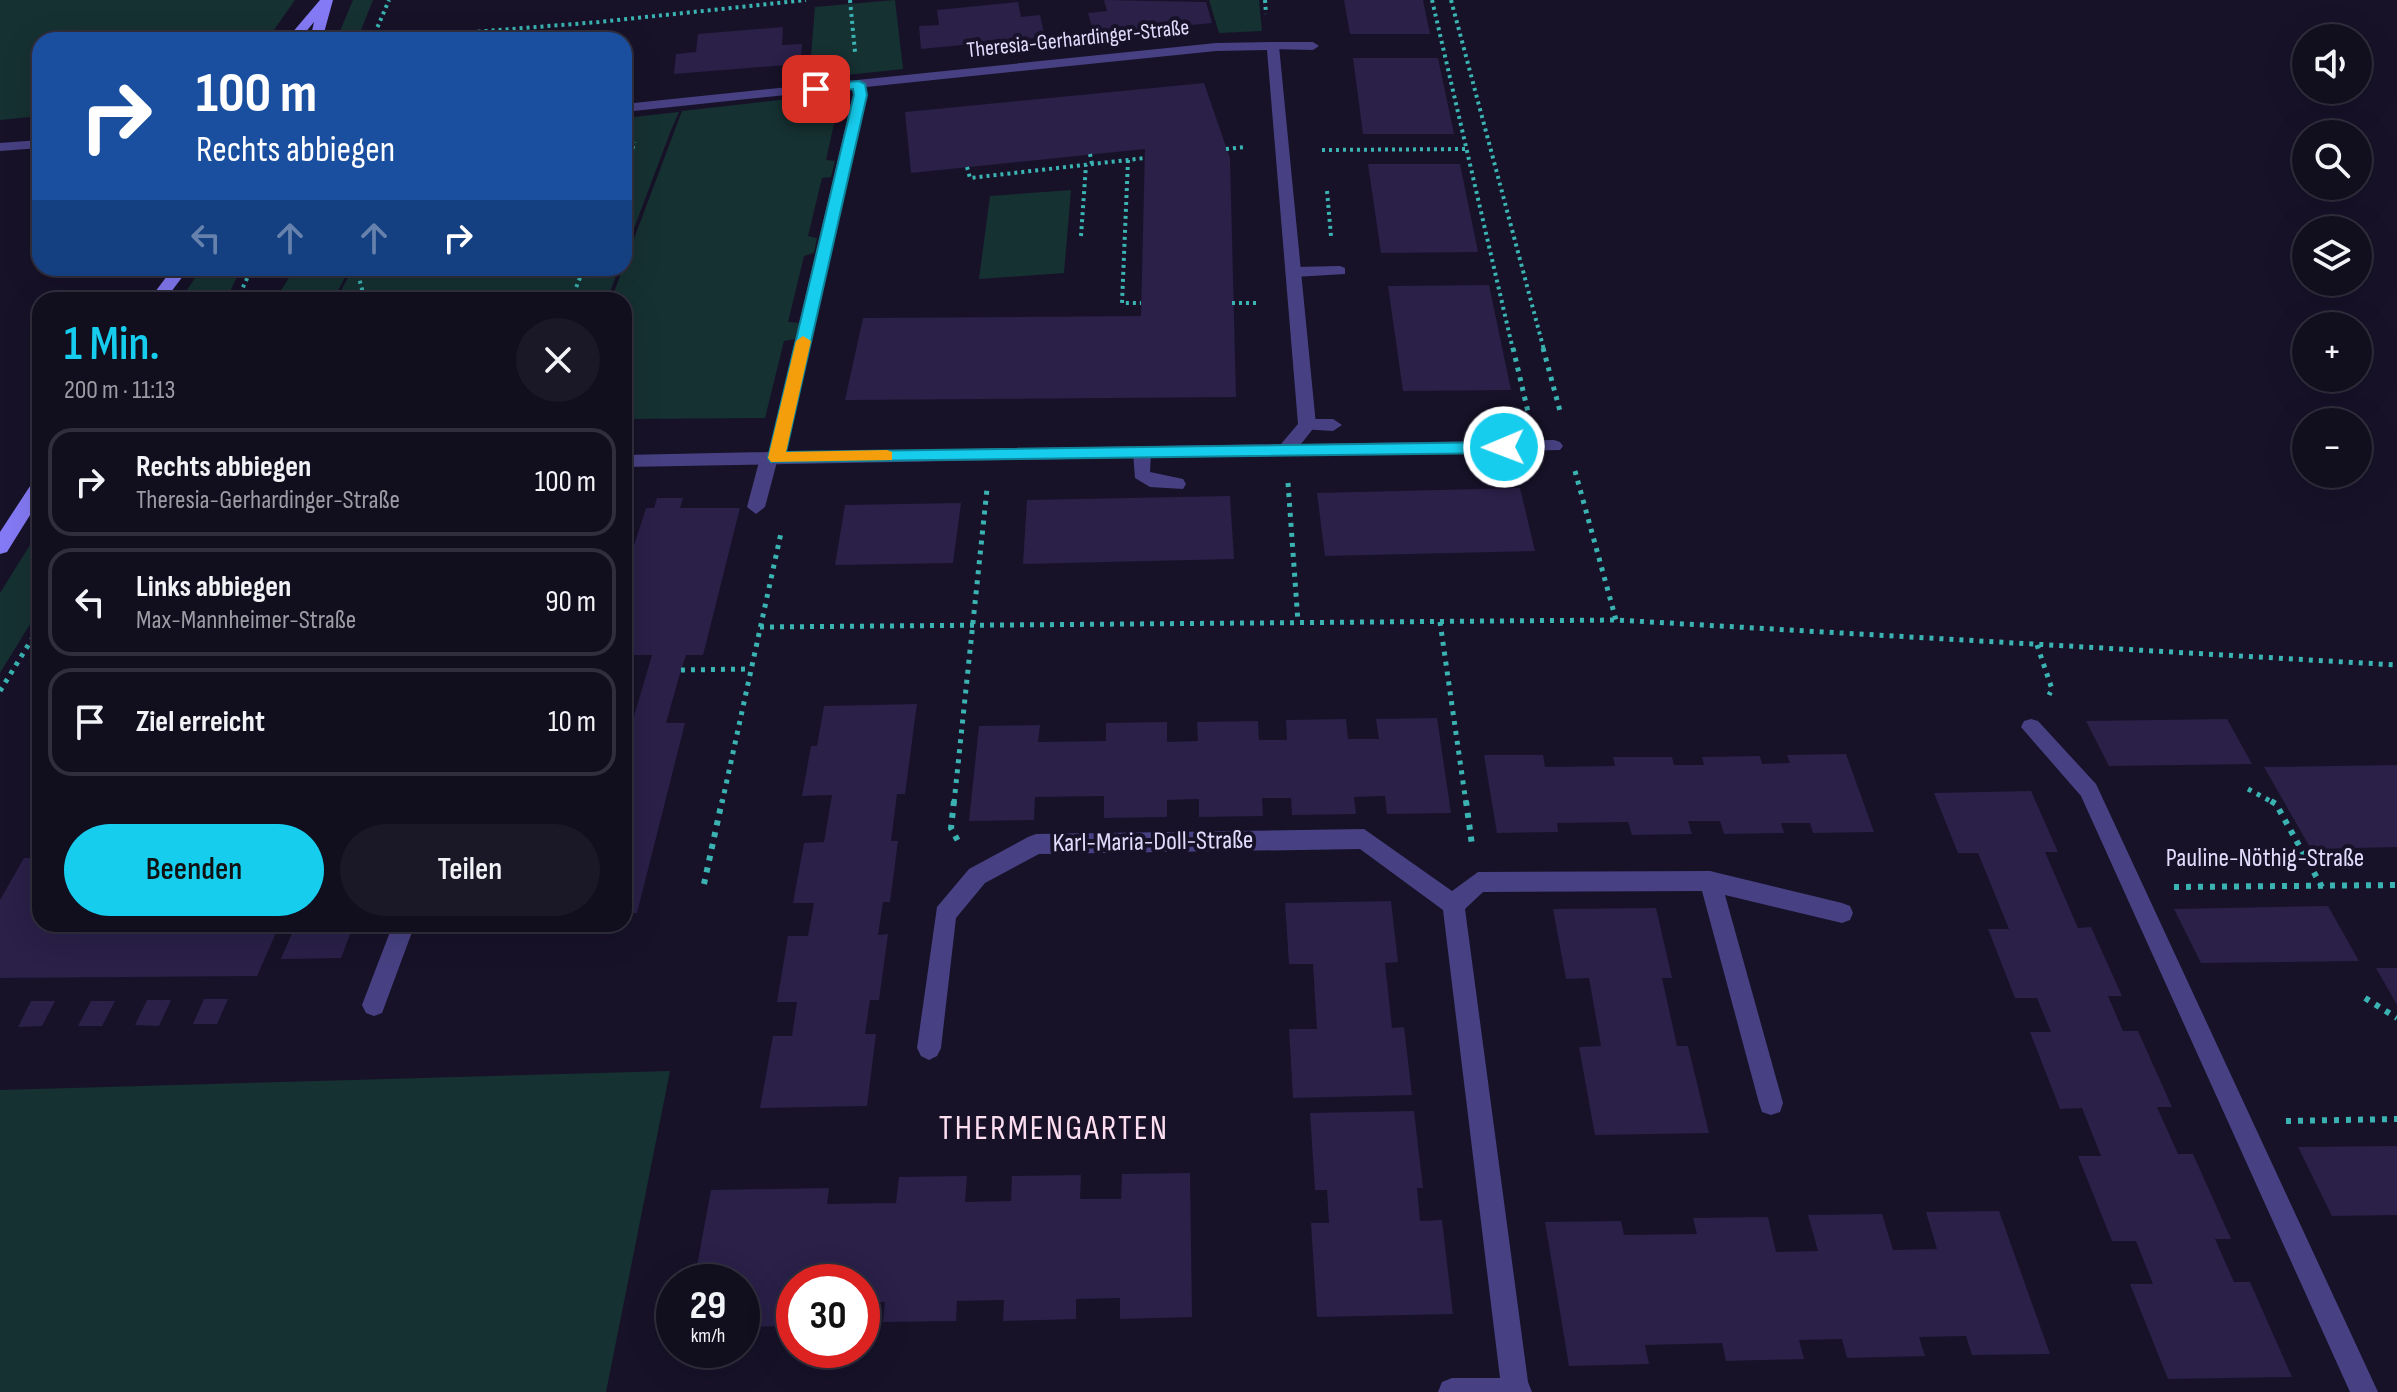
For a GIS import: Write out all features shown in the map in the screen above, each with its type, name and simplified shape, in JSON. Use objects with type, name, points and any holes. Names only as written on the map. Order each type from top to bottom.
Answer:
[{"type":"street","points":[[299,32],[327,1]]},
{"type":"street","points":[[318,32],[327,1]]},
{"type":"street","points":[[1273,46],[1307,425],[1286,450]]},
{"type":"street","name":"Theresia-Gerhardinger-Straße","points":[[632,107],[1216,47],[1313,46]]},
{"type":"street","points":[[756,507],[773,458],[860,95],[859,84]]},
{"type":"street","points":[[8,146],[32,143]]},
{"type":"street","points":[[1294,272],[1340,271]]},
{"type":"street","points":[[162,292],[175,276]]},
{"type":"street","points":[[1307,425],[1333,425]]},
{"type":"street","points":[[632,461],[1554,446]]},
{"type":"street","points":[[1142,452],[1141,474],[1150,481],[1177,484]]},
{"type":"street","points":[[0,547],[32,497]]},
{"type":"street","name":"Pauline-Nöthig-Straße","points":[[2031,727],[2089,790],[2364,1392]]},
{"type":"street","name":"Karl-Maria-Doll-Straße","points":[[929,1048],[945,914],[977,876],[1036,844],[1364,839],[1453,905]]},
{"type":"street","points":[[1710,881],[1771,1103]]},
{"type":"street","points":[[1452,1392],[1516,1391],[1453,905],[1478,882],[1710,881],[1842,913]]},
{"type":"street","points":[[374,1005],[401,932]]},
{"type":"path","points":[[375,32],[389,0]]},
{"type":"path","points":[[473,32],[806,0]]},
{"type":"path","points":[[850,0],[859,84]]},
{"type":"path","points":[[1432,0],[1524,393]]},
{"type":"path","points":[[1451,0],[1560,411]]},
{"type":"path","points":[[1322,150],[1468,149]]},
{"type":"path","points":[[1081,236],[1090,154]]},
{"type":"path","points":[[967,167],[970,178],[1145,158]]},
{"type":"path","points":[[1128,160],[1122,303],[1141,303]]},
{"type":"path","points":[[1286,450],[1298,622]]},
{"type":"path","points":[[977,876],[951,828],[991,455]]},
{"type":"path","points":[[704,884],[798,457]]},
{"type":"path","points":[[1572,457],[1616,620]]},
{"type":"path","points":[[760,627],[1616,620],[2397,665]]},
{"type":"path","points":[[1440,621],[1478,882]]},
{"type":"path","points":[[0,691],[32,639]]},
{"type":"path","points":[[2031,727],[2052,689],[2037,645]]},
{"type":"path","points":[[681,670],[751,669]]},
{"type":"path","points":[[2248,789],[2276,804],[2322,887]]},
{"type":"path","name":"Pauline-Nöthig-Straße","points":[[2133,887],[2397,885]]},
{"type":"path","points":[[2365,998],[2397,1018]]},
{"type":"path","points":[[2241,1122],[2397,1119]]},
{"type":"green space","points":[[0,0],[295,0],[273,32],[32,32],[32,117],[0,120]]},
{"type":"green space","points":[[353,0],[373,0],[360,32],[340,32]]},
{"type":"green space","points":[[895,0],[903,69],[809,79],[815,7]]},
{"type":"green space","points":[[1209,0],[1259,0],[1262,31],[1219,33]]},
{"type":"green space","points":[[850,92],[847,109],[837,110],[826,160],[835,161],[831,177],[822,178],[808,236],[817,238],[814,253],[804,256],[788,322],[799,323],[795,339],[784,341],[765,418],[632,419],[632,292],[614,292],[620,276],[632,276],[632,244],[682,111]]},
{"type":"green space","points":[[679,112],[632,234],[632,117]]},
{"type":"green space","points":[[1071,190],[1064,273],[979,279],[990,196]]},
{"type":"green space","points":[[196,276],[237,276],[230,292],[186,292]]},
{"type":"green space","points":[[290,276],[346,276],[337,292],[280,292]]},
{"type":"green space","points":[[349,276],[616,276],[610,292],[340,292]]},
{"type":"green space","points":[[32,542],[32,621],[0,673],[0,593]]},
{"type":"green space","points":[[670,1071],[606,1392],[0,1392],[0,1090]]},
{"type":"building","points":[[1104,0],[1206,2],[1212,23],[1094,34],[1088,13],[1107,11]]},
{"type":"building","points":[[1344,0],[1423,0],[1430,34],[1350,34]]},
{"type":"building","points":[[1018,2],[1021,17],[1040,15],[1045,37],[921,49],[919,26],[939,25],[937,10]]},
{"type":"building","points":[[783,27],[782,45],[802,44],[800,64],[674,74],[676,54],[696,52],[698,34]]},
{"type":"building","points":[[1353,58],[1438,58],[1454,134],[1363,134]]},
{"type":"building","points":[[1204,83],[1230,158],[1236,397],[845,400],[863,318],[1141,316],[1145,149],[911,173],[905,112]]},
{"type":"building","points":[[1368,164],[1460,164],[1478,252],[1381,253]]},
{"type":"building","points":[[1489,285],[1511,390],[1403,391],[1388,286]]},
{"type":"building","points":[[1520,488],[1535,551],[1325,556],[1317,493]]},
{"type":"building","points":[[1230,496],[1234,559],[1023,564],[1027,500]]},
{"type":"building","points":[[657,498],[683,498],[680,508],[740,508],[703,655],[686,655],[666,723],[685,723],[637,913],[632,913],[632,723],[652,655],[632,655],[632,552],[646,508],[654,508]]},
{"type":"building","points":[[961,503],[953,563],[835,565],[845,505]]},
{"type":"building","points":[[917,704],[905,794],[897,794],[891,841],[898,841],[890,902],[883,902],[878,935],[888,934],[879,1000],[870,1000],[865,1034],[876,1034],[867,1106],[760,1108],[773,1036],[792,1036],[797,1002],[777,1002],[788,936],[808,936],[814,903],[793,903],[804,843],[824,842],[832,795],[802,796],[811,746],[817,746],[824,706]]},
{"type":"building","points":[[1437,718],[1451,813],[1387,814],[1385,796],[1354,797],[1356,814],[1292,815],[1291,798],[1262,798],[1263,816],[1199,817],[1199,799],[1167,800],[1167,817],[1104,818],[1104,796],[1035,797],[1034,820],[969,821],[979,726],[1040,725],[1038,742],[1106,741],[1106,723],[1167,722],[1167,742],[1198,741],[1197,722],[1258,721],[1259,740],[1287,740],[1286,720],[1346,719],[1348,739],[1379,739],[1376,719]]},
{"type":"building","points":[[2227,719],[2252,764],[2109,766],[2086,721]]},
{"type":"building","points":[[1846,754],[1874,832],[1813,833],[1810,823],[1781,823],[1784,833],[1724,834],[1720,821],[1688,821],[1692,834],[1632,835],[1628,822],[1557,823],[1558,832],[1497,833],[1484,755],[1543,755],[1545,767],[1615,766],[1613,757],[1672,757],[1674,765],[1704,765],[1702,757],[1760,756],[1762,764],[1790,763],[1787,755]]},
{"type":"building","points":[[2397,765],[2397,847],[2311,849],[2264,767]]},
{"type":"building","points":[[2031,791],[2058,852],[2045,852],[2078,928],[2091,927],[2122,996],[2108,996],[2123,1031],[2138,1031],[2172,1107],[2157,1107],[2178,1154],[2193,1154],[2231,1239],[2215,1239],[2234,1282],[2250,1282],[2292,1377],[2168,1379],[2130,1284],[2153,1284],[2136,1241],[2112,1241],[2078,1156],[2101,1156],[2082,1108],[2060,1109],[2030,1032],[2051,1032],[2037,998],[2015,998],[1988,929],[2009,929],[1978,853],[1958,853],[1934,793]]},
{"type":"building","points":[[24,858],[32,858],[32,932],[276,932],[257,976],[0,978],[0,900]]},
{"type":"building","points":[[1391,901],[1398,962],[1385,963],[1392,1028],[1404,1027],[1412,1095],[1293,1098],[1289,1029],[1317,1029],[1313,964],[1289,964],[1285,903]]},
{"type":"building","points":[[2328,906],[2359,961],[2201,963],[2174,909]]},
{"type":"building","points":[[1656,908],[1672,978],[1662,978],[1677,1046],[1688,1046],[1709,1133],[1595,1135],[1579,1047],[1601,1046],[1589,978],[1566,979],[1553,909]]},
{"type":"building","points":[[293,932],[351,932],[341,958],[281,959]]},
{"type":"building","points":[[2376,968],[2397,968],[2397,1005]]},
{"type":"building","points":[[204,999],[228,999],[217,1024],[193,1024]]},
{"type":"building","points":[[147,1000],[171,1000],[159,1026],[135,1025]]},
{"type":"building","points":[[31,1001],[55,1001],[42,1026],[18,1027]]},
{"type":"building","points":[[91,1001],[115,1001],[102,1026],[78,1026]]},
{"type":"building","points":[[1414,1111],[1423,1188],[1417,1188],[1420,1221],[1442,1220],[1453,1314],[1317,1317],[1311,1223],[1329,1223],[1327,1190],[1315,1190],[1310,1113]]},
{"type":"building","points":[[2397,1146],[2397,1215],[2332,1216],[2298,1147]]},
{"type":"building","points":[[1190,1173],[1192,1317],[1120,1319],[1120,1298],[1076,1299],[1076,1319],[1003,1321],[1004,1300],[957,1301],[956,1321],[883,1322],[885,1302],[880,1302],[880,1264],[776,1264],[776,1326],[760,1327],[760,1264],[697,1264],[711,1190],[829,1188],[827,1204],[896,1203],[899,1177],[967,1176],[965,1202],[1011,1201],[1012,1176],[1081,1175],[1080,1199],[1121,1199],[1122,1174]]},
{"type":"building","points":[[1999,1211],[2050,1354],[1972,1355],[1966,1336],[1919,1337],[1925,1356],[1847,1358],[1842,1339],[1799,1340],[1804,1359],[1726,1361],[1722,1343],[1645,1345],[1649,1364],[1569,1366],[1545,1222],[1621,1221],[1624,1235],[1697,1234],[1693,1218],[1768,1217],[1776,1252],[1818,1251],[1808,1215],[1882,1214],[1893,1250],[1937,1249],[1926,1212]]},
{"type":"slow traffic","points":[[803,341],[776,458],[887,456]]},
{"type":"district","name":"THERMENGARTEN","points":[[1054,1128]]},
{"type":"route","points":[[816,89],[859,84],[860,95],[776,458],[1504,447]]}]
